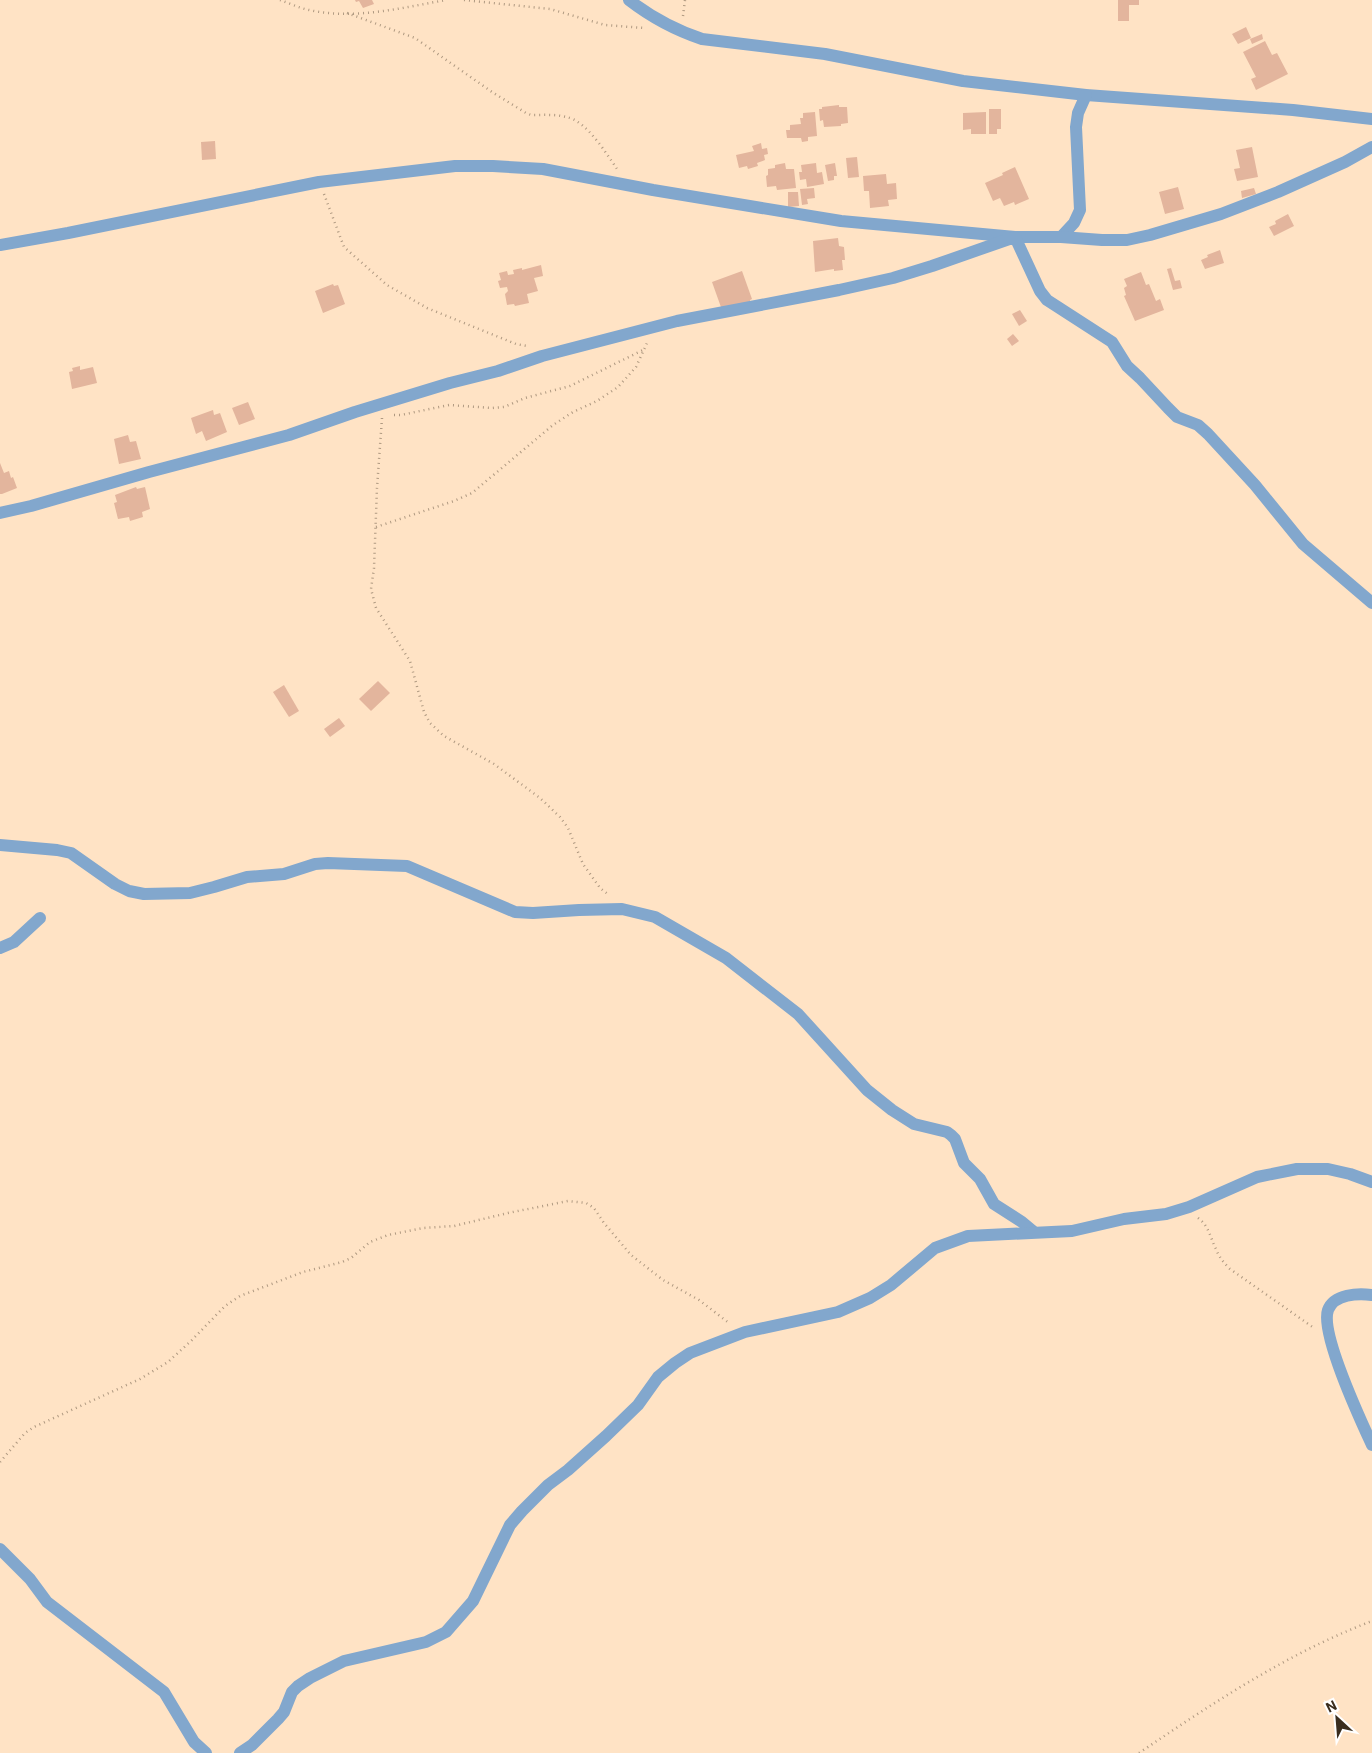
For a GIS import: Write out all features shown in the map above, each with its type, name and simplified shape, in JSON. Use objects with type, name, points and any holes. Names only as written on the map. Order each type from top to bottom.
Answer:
[{"type":"street","points":[[629,0],[650,16],[689,35],[708,40],[825,54],[963,81],[1086,95],[1294,110],[1372,119]]},
{"type":"street","points":[[1061,237],[1074,223],[1080,210],[1076,127],[1078,113],[1086,95]]},
{"type":"street","points":[[0,245],[68,234],[319,182],[455,166],[543,169],[841,222],[1015,237],[1114,240],[1150,236],[1230,211],[1345,162],[1372,147]]},
{"type":"street","points":[[0,513],[383,409],[450,383],[498,371],[542,356],[676,321],[893,278],[1015,237]]},
{"type":"street","points":[[1015,237],[1040,291],[1048,300],[1110,340],[1127,366],[1177,417],[1198,426],[1208,434],[1255,485],[1303,544],[1372,603]]},
{"type":"street","points":[[0,845],[57,850],[70,853],[115,884],[130,891],[144,894],[190,893],[247,877],[284,874],[315,864],[368,864],[407,866],[515,912],[533,914],[586,909],[622,909],[654,917],[726,958],[798,1014],[867,1090],[892,1110],[914,1124],[947,1132],[951,1135],[960,1148],[964,1163],[980,1179],[994,1204],[1034,1232]]},
{"type":"street","points":[[0,948],[14,942],[40,918]]},
{"type":"street","points":[[240,1753],[252,1745],[278,1719],[284,1712],[292,1692],[310,1678],[344,1661],[426,1642],[446,1632],[473,1601],[510,1525],[541,1491],[606,1436],[638,1405],[658,1377],[690,1353],[742,1333],[838,1312],[854,1306],[891,1285],[935,1248],[968,1236],[1072,1231],[1124,1219],[1166,1214],[1189,1207],[1256,1177],[1297,1169],[1328,1169],[1372,1182]]},
{"type":"street","points":[[1372,1295],[1364,1294],[1343,1297],[1332,1303],[1327,1312],[1333,1350],[1353,1404],[1372,1444]]},
{"type":"street","points":[[0,1549],[30,1579],[46,1602],[164,1692],[194,1742],[206,1753]]},
{"type":"path","points":[[280,0],[309,10],[347,13],[382,11],[446,0]]},
{"type":"path","points":[[464,0],[550,9],[605,26],[650,28]]},
{"type":"path","points":[[347,13],[415,38],[492,92],[526,113],[531,115],[567,116],[581,124],[632,185]]},
{"type":"path","points":[[319,182],[344,247],[387,285],[427,308],[516,344],[532,347]]},
{"type":"path","points":[[376,527],[454,501],[472,493],[553,425],[618,388],[634,371],[657,327]]},
{"type":"path","points":[[622,909],[615,900],[600,888],[583,864],[568,828],[554,811],[540,798],[494,764],[444,736],[427,718],[410,661],[376,608],[371,589],[383,409],[401,416],[457,405],[492,408],[504,407],[526,398],[570,386],[644,349]]},
{"type":"path","points":[[0,1462],[26,1433],[34,1427],[140,1379],[168,1362],[191,1342],[225,1306],[240,1296],[303,1272],[342,1262],[370,1242],[388,1235],[422,1228],[454,1226],[508,1212],[568,1201],[586,1203],[594,1208],[631,1255],[663,1280],[699,1300],[742,1333]]},
{"type":"path","points":[[1196,1218],[1205,1223],[1216,1250],[1230,1269],[1318,1331]]},
{"type":"path","points":[[1139,1753],[1208,1706],[1279,1665],[1372,1621]]},
{"type":"building","points":[[355,0],[372,0],[374,4],[363,8],[359,1],[356,2]]},
{"type":"building","points":[[1118,0],[1139,0],[1139,5],[1129,5],[1129,21],[1118,21]]},
{"type":"building","points":[[1246,27],[1251,38],[1238,44],[1232,34]]},
{"type":"building","points":[[1262,34],[1263,39],[1252,44],[1250,39]]},
{"type":"building","points":[[1265,41],[1272,55],[1277,53],[1288,74],[1256,90],[1251,79],[1256,77],[1243,52]]},
{"type":"building","points":[[839,105],[839,107],[847,107],[848,123],[841,124],[841,126],[824,127],[823,120],[820,121],[819,109]]},
{"type":"building","points":[[989,109],[1001,109],[1001,129],[997,129],[997,134],[989,134]]},
{"type":"building","points":[[815,112],[817,136],[808,137],[808,141],[802,142],[801,138],[787,138],[786,130],[790,130],[790,125],[801,124],[800,118],[803,118],[803,113]]},
{"type":"building","points":[[986,112],[986,134],[971,134],[971,129],[963,130],[963,113]]},
{"type":"building","points":[[215,141],[216,159],[202,160],[201,142]]},
{"type":"building","points":[[761,143],[762,149],[767,148],[768,154],[764,155],[765,160],[757,163],[758,166],[748,169],[747,166],[739,168],[736,155],[754,151],[752,146]]},
{"type":"building","points":[[1252,147],[1258,177],[1237,181],[1234,169],[1240,168],[1236,150]]},
{"type":"building","points":[[857,157],[859,177],[848,178],[846,158]]},
{"type":"building","points":[[785,163],[786,169],[794,169],[796,188],[777,190],[776,186],[767,187],[766,176],[768,175],[768,169]]},
{"type":"building","points":[[816,163],[817,173],[822,172],[824,184],[807,187],[806,179],[800,180],[799,172],[802,172],[801,165]]},
{"type":"building","points":[[835,163],[837,176],[834,176],[834,180],[828,181],[825,165]]},
{"type":"building","points":[[1015,167],[1029,199],[1015,205],[1014,202],[1004,206],[1000,198],[993,201],[985,183]]},
{"type":"building","points":[[886,174],[887,184],[896,183],[897,199],[888,200],[889,206],[870,208],[869,191],[864,191],[863,176]]},
{"type":"building","points":[[1178,187],[1184,209],[1165,214],[1159,192]]},
{"type":"building","points":[[814,188],[815,198],[807,199],[808,204],[802,205],[800,189]]},
{"type":"building","points":[[1254,188],[1256,194],[1242,198],[1241,191]]},
{"type":"building","points":[[788,192],[798,192],[799,206],[788,207]]},
{"type":"building","points":[[1288,214],[1294,226],[1274,236],[1269,227],[1276,224],[1275,221]]},
{"type":"building","points":[[838,238],[839,246],[844,247],[845,260],[842,260],[843,270],[834,271],[834,269],[815,272],[813,241]]},
{"type":"building","points":[[1220,250],[1224,263],[1205,269],[1201,260],[1208,257],[1207,255]]},
{"type":"building","points":[[541,265],[543,276],[534,278],[538,291],[527,294],[529,303],[515,306],[514,304],[507,305],[505,294],[508,291],[507,287],[500,288],[498,281],[501,280],[499,273],[507,271],[508,275],[514,274],[513,270],[522,268],[522,270]]},
{"type":"building","points":[[1171,268],[1175,281],[1180,280],[1182,288],[1173,290],[1167,269]]},
{"type":"building","points":[[742,271],[752,299],[750,302],[722,310],[712,282]]},
{"type":"building","points":[[1141,272],[1146,285],[1149,284],[1156,301],[1160,299],[1164,310],[1135,321],[1124,296],[1126,295],[1124,288],[1127,286],[1124,279]]},
{"type":"building","points":[[333,284],[334,286],[338,285],[345,304],[323,313],[315,291]]},
{"type":"building","points":[[1020,310],[1027,321],[1019,326],[1012,314]]},
{"type":"building","points":[[1013,334],[1019,341],[1012,346],[1007,339]]},
{"type":"building","points":[[80,366],[80,370],[93,367],[97,383],[72,389],[69,372],[73,371],[72,368]]},
{"type":"building","points":[[248,402],[255,419],[239,425],[232,408]]},
{"type":"building","points":[[213,410],[214,415],[220,413],[227,432],[206,441],[202,431],[196,434],[191,418]]},
{"type":"building","points":[[128,435],[130,442],[136,441],[141,459],[119,464],[114,439]]},
{"type":"building","points":[[0,463],[4,473],[9,471],[17,488],[2,494],[0,494]]},
{"type":"building","points":[[136,487],[137,489],[145,487],[150,509],[142,512],[143,517],[130,521],[129,517],[118,519],[114,503],[117,502],[115,495]]},
{"type":"building","points":[[378,681],[390,693],[371,711],[359,699]]},
{"type":"building","points":[[284,685],[299,711],[289,717],[273,692]]},
{"type":"building","points":[[339,718],[345,726],[330,737],[324,729]]}]
